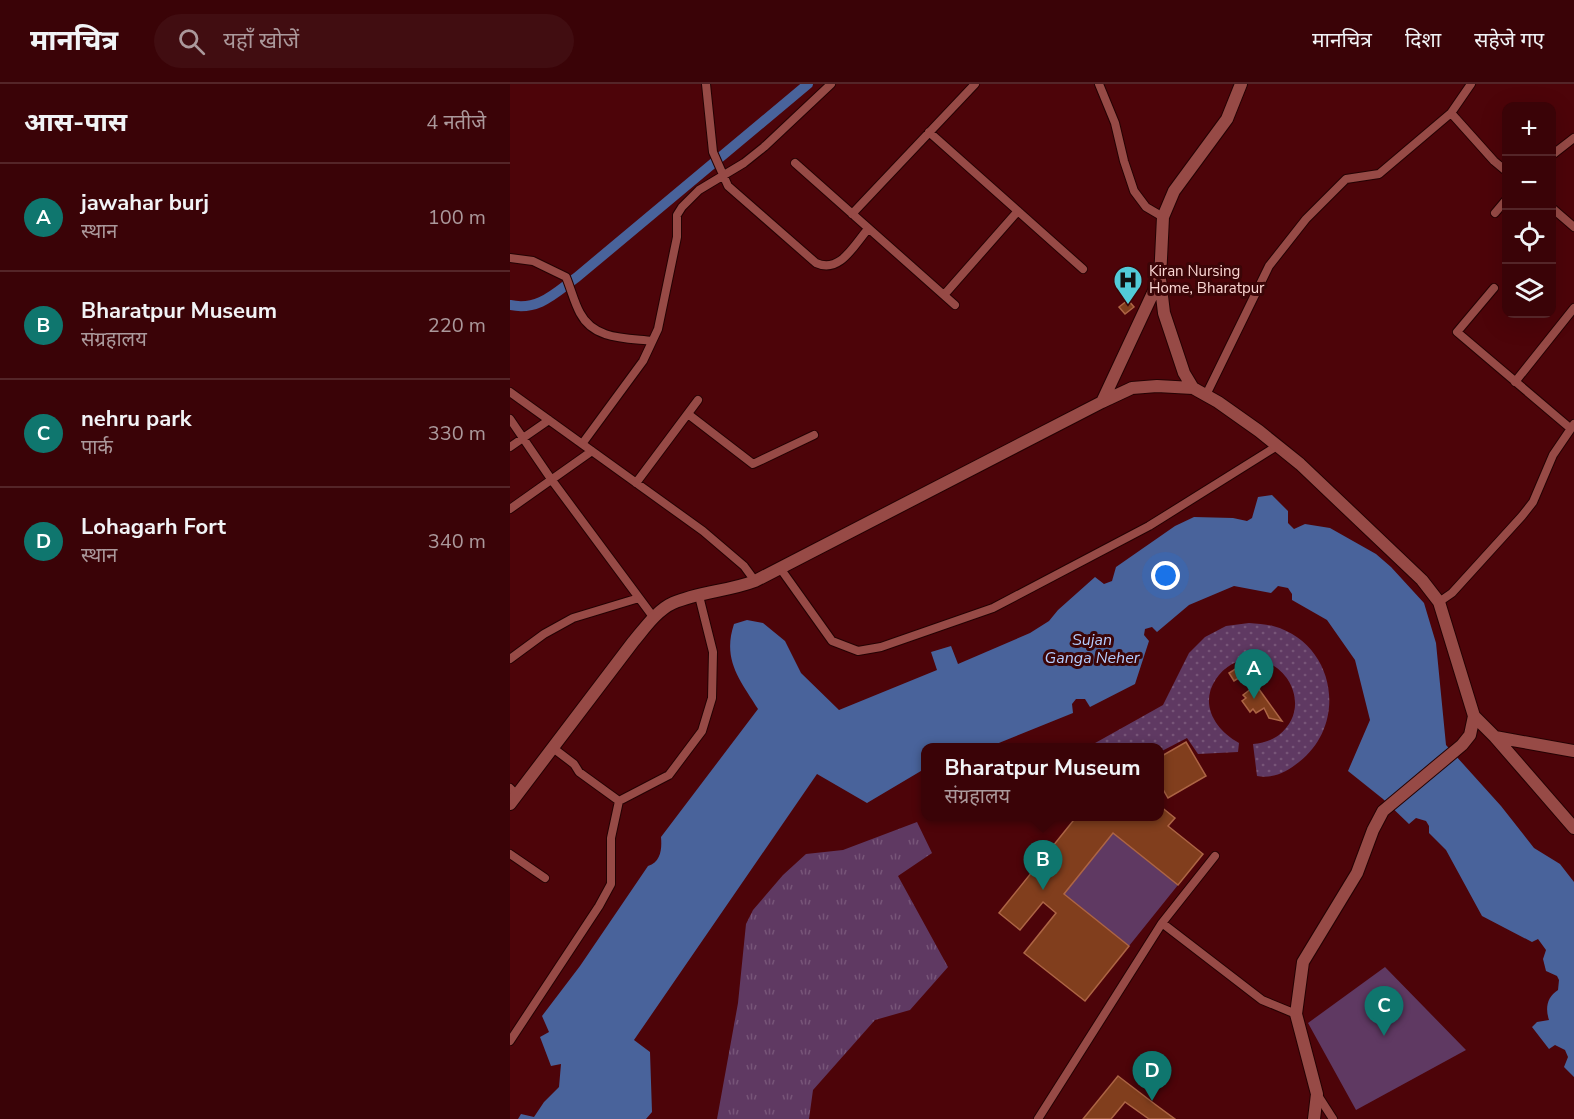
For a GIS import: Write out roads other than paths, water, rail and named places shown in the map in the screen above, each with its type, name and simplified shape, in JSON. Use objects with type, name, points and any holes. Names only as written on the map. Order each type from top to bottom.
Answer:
[{"type":"main road","points":[[1193,388],[1184,373],[1164,313],[1160,279],[1163,217],[1174,191],[1227,119],[1241,84]]},
{"type":"main road","points":[[1102,402],[1160,279]]},
{"type":"main road","points":[[512,796],[553,748],[633,642],[654,618],[672,603],[740,587],[755,581],[1102,402],[1132,388],[1157,386],[1193,388],[1259,431],[1300,464],[1422,580],[1439,602],[1474,716],[1574,828]]},
{"type":"main road","points":[[1314,1119],[1317,1094],[1296,1014],[1303,962],[1357,873],[1373,830],[1383,812],[1462,745],[1470,735],[1474,716]]},
{"type":"main road","points":[[1495,737],[1574,751]]},
{"type":"street","points":[[706,84],[713,152],[728,186],[816,263],[824,267],[832,267],[839,263],[868,229]]},
{"type":"street","points":[[582,444],[643,361],[658,329],[676,237],[677,215],[699,190],[724,176],[764,147],[831,84]]},
{"type":"street","points":[[852,214],[975,84]]},
{"type":"street","points":[[1099,84],[1115,123],[1134,191],[1146,207],[1163,217]]},
{"type":"street","points":[[1206,395],[1269,266],[1306,219],[1346,179],[1379,174],[1451,113],[1471,84]]},
{"type":"street","points":[[1451,113],[1502,168]]},
{"type":"street","points":[[929,132],[1083,269]]},
{"type":"street","points":[[1556,151],[1574,138]]},
{"type":"street","points":[[795,163],[955,305]]},
{"type":"street","points":[[1495,213],[1502,205]]},
{"type":"street","points":[[1553,210],[1574,227]]},
{"type":"street","points":[[944,295],[1018,211]]},
{"type":"street","points":[[510,258],[533,261],[566,277],[579,312],[595,330],[606,335],[652,341]]},
{"type":"street","points":[[1439,602],[1452,593],[1522,516],[1533,501],[1552,455],[1572,426],[1515,382],[1457,332],[1494,288]]},
{"type":"street","points":[[1515,382],[1574,308]]},
{"type":"street","points":[[510,392],[703,531],[744,566],[755,581]]},
{"type":"street","points":[[636,483],[698,400]]},
{"type":"street","points":[[687,414],[753,464],[814,435]]},
{"type":"street","points":[[510,419],[551,479],[654,618]]},
{"type":"street","points":[[510,447],[549,420]]},
{"type":"street","points":[[780,568],[832,642],[858,651],[881,647],[993,608],[1149,526],[1277,446]]},
{"type":"street","points":[[510,509],[592,451]]},
{"type":"street","points":[[510,1041],[599,906],[611,884],[611,838],[620,801],[669,775],[702,731],[712,698],[713,652],[699,596]]},
{"type":"street","points":[[510,659],[544,634],[573,618],[639,598]]},
{"type":"street","points":[[553,748],[574,764],[579,772],[620,801]]},
{"type":"street","points":[[510,854],[546,878]]},
{"type":"street","points":[[1038,1119],[1162,923],[1215,856]]},
{"type":"street","points":[[1162,923],[1262,1000],[1296,1014]]},
{"type":"street","points":[[510,1019],[518,1027]]},
{"type":"street","points":[[1317,1094],[1334,1119]]},
{"type":"water","name":"Sujan Ganga Neher","points":[[1272,495],[1288,511],[1288,523],[1294,529],[1305,524],[1330,528],[1376,554],[1424,603],[1436,643],[1446,745],[1501,806],[1534,848],[1560,864],[1574,882],[1574,1077],[1564,1067],[1568,1057],[1565,1050],[1555,1045],[1549,1049],[1532,1027],[1537,1022],[1549,1020],[1548,1003],[1551,996],[1558,990],[1559,980],[1557,976],[1546,971],[1543,959],[1546,950],[1538,939],[1532,942],[1482,916],[1446,850],[1429,833],[1426,821],[1416,818],[1409,824],[1383,799],[1348,771],[1370,720],[1355,660],[1327,620],[1292,600],[1292,594],[1288,588],[1278,586],[1271,593],[1234,586],[1189,605],[1157,632],[1152,627],[1145,629],[1144,635],[1149,641],[1135,684],[1090,707],[1085,699],[1076,699],[1072,704],[1073,713],[999,743],[921,743],[921,771],[867,803],[817,774],[634,1040],[650,1052],[652,1112],[646,1119],[518,1119],[521,1114],[534,1117],[544,1102],[559,1087],[561,1064],[551,1066],[540,1037],[549,1032],[542,1016],[580,966],[648,866],[658,858],[661,850],[661,837],[758,709],[739,679],[732,659],[730,648],[734,624],[747,620],[763,623],[785,641],[801,673],[839,710],[937,670],[931,652],[951,646],[958,664],[1030,633],[1049,621],[1095,577],[1104,584],[1112,581],[1116,567],[1175,526],[1194,517],[1233,518],[1247,521],[1252,518],[1258,497]]},
{"type":"waterway","points":[[510,305],[538,303],[561,289],[808,84]]},
{"type":"place","name":"Kiran Nursing Home, Bharatpur","points":[[1128,306]]},
{"type":"place","name":"jawahar burj","points":[[1254,699]]},
{"type":"place","name":"Bharatpur Museum","points":[[1043,890]]},
{"type":"place","name":"nehru park","points":[[1384,1036]]},
{"type":"place","name":"Lohagarh Fort","points":[[1152,1101]]}]
